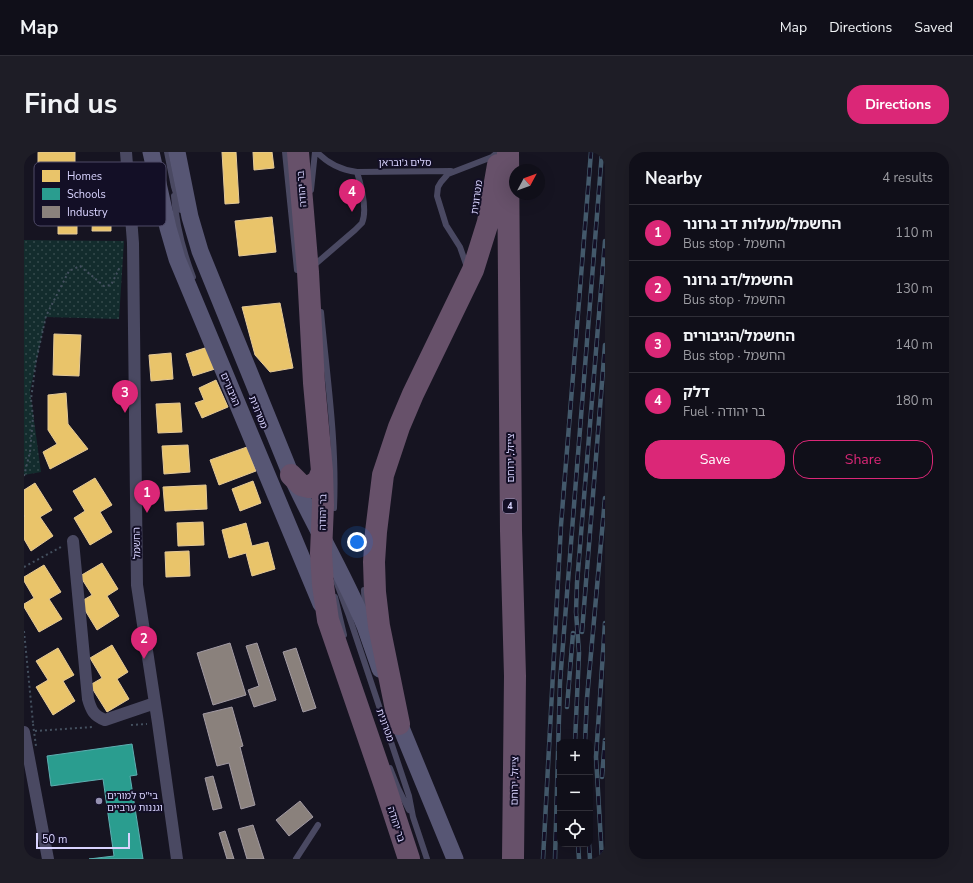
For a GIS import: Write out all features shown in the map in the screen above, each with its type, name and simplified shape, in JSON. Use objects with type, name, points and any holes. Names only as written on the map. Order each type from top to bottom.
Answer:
[{"type":"highway","name":"בר יהודה","points":[[303,154],[311,268],[314,384],[322,471],[328,620],[409,859]]},
{"type":"highway","points":[[399,724],[379,626],[375,592],[374,562],[376,532],[383,475],[412,394],[473,270],[488,222],[497,155]]},
{"type":"highway","name":"צייזל, ירוחם","points":[[497,155],[516,676],[513,859]]},
{"type":"highway","points":[[285,468],[301,485],[310,487],[318,481],[322,471]]},
{"type":"street","name":"החשמל","points":[[126,152],[127,162]]},
{"type":"street","name":"הגיבורים","points":[[150,152],[152,162]]},
{"type":"street","points":[[177,152],[190,217],[200,251],[285,468],[325,560],[365,626],[399,724],[455,859]]},
{"type":"street","name":"הגיבורים","points":[[166,220],[177,259],[328,620]]},
{"type":"street","name":"החשמל","points":[[132,226],[137,585],[177,859]]},
{"type":"street","points":[[73,541],[88,699],[91,710],[98,718],[105,720],[155,703]]},
{"type":"street","points":[[24,732],[48,859]]},
{"type":"lane","points":[[166,152],[174,187],[206,282]]},
{"type":"lane","points":[[303,154],[289,193],[311,268],[361,223],[364,215],[363,192],[357,172]]},
{"type":"lane","points":[[289,193],[303,154]]},
{"type":"lane","points":[[303,154],[311,197]]},
{"type":"lane","name":"סלים ג'ובראן","points":[[303,154],[330,163],[346,171],[452,171]]},
{"type":"lane","points":[[467,267],[460,247],[446,225],[437,196],[438,187],[444,177],[452,171],[497,155]]},
{"type":"lane","name":"מטרונית","points":[[458,300],[460,284],[482,224],[488,184]]},
{"type":"lane","points":[[174,187],[178,230],[197,286]]},
{"type":"lane","points":[[320,302],[333,440],[333,516]]},
{"type":"lane","points":[[306,356],[314,384]]},
{"type":"lane","name":"מטרונית","points":[[238,387],[292,517]]},
{"type":"lane","points":[[374,491],[379,474],[391,452]]},
{"type":"lane","points":[[285,468],[293,496]]},
{"type":"lane","points":[[325,560],[345,638],[325,560]]},
{"type":"lane","name":"מטרונית","points":[[325,560],[349,616],[371,686],[409,796],[413,817],[427,859]]},
{"type":"lane","name":"מטרונית","points":[[364,584],[367,663],[371,686]]},
{"type":"lane","name":"מטרונית","points":[[389,764],[398,788],[413,817]]},
{"type":"lane","points":[[296,859],[318,825]]},
{"type":"path","points":[[24,476],[30,452],[33,418],[31,399],[36,361],[46,316],[69,271],[80,266],[104,286],[111,285],[133,244]]},
{"type":"path","points":[[24,567],[73,541]]},
{"type":"path","points":[[24,631],[36,746]]},
{"type":"green space","points":[[24,240],[124,241],[119,319],[46,317],[30,391],[41,472],[24,475]]},
{"type":"building: Homes","points":[[38,152],[75,152],[75,162],[38,162]]},
{"type":"building: Homes","points":[[222,152],[236,152],[239,203],[225,204]]},
{"type":"building: Homes","points":[[253,152],[272,152],[274,168],[254,170]]},
{"type":"building: Homes","points":[[272,217],[276,252],[239,256],[235,221]]},
{"type":"building: Homes","points":[[58,226],[77,226],[77,234],[58,234]]},
{"type":"building: Homes","points":[[92,226],[111,226],[111,231],[92,231]]},
{"type":"building: Homes","points":[[280,303],[293,368],[270,372],[255,355],[242,307]]},
{"type":"building: Homes","points":[[54,334],[81,335],[79,376],[53,375]]},
{"type":"building: Homes","points":[[208,347],[215,369],[193,376],[186,354]]},
{"type":"building: Homes","points":[[171,353],[173,379],[151,381],[149,355]]},
{"type":"building: Homes","points":[[216,380],[228,407],[202,418],[195,403],[204,400],[199,388]]},
{"type":"building: Homes","points":[[66,393],[68,424],[88,449],[50,469],[43,452],[57,444],[48,430],[48,395]]},
{"type":"building: Homes","points":[[180,403],[182,432],[158,433],[156,404]]},
{"type":"building: Homes","points":[[188,445],[190,472],[164,474],[162,446]]},
{"type":"building: Homes","points":[[247,447],[256,471],[219,485],[210,460]]},
{"type":"building: Homes","points":[[95,478],[112,505],[100,512],[112,532],[90,545],[74,518],[85,511],[73,491]]},
{"type":"building: Homes","points":[[253,481],[261,503],[240,511],[232,489]]},
{"type":"building: Homes","points":[[35,483],[52,510],[40,517],[53,536],[31,551],[24,539],[24,490]]},
{"type":"building: Homes","points":[[206,485],[207,509],[165,511],[163,487]]},
{"type":"building: Homes","points":[[203,522],[204,545],[178,546],[177,523]]},
{"type":"building: Homes","points":[[246,523],[252,546],[268,542],[275,569],[252,576],[246,553],[229,558],[222,530]]},
{"type":"building: Homes","points":[[189,551],[190,576],[166,577],[165,552]]},
{"type":"building: Homes","points":[[102,563],[118,589],[107,596],[119,616],[97,630],[80,602],[92,595],[80,576]]},
{"type":"building: Homes","points":[[44,565],[61,592],[49,599],[62,619],[39,632],[24,607],[24,604],[34,598],[24,581],[24,577]]},
{"type":"building: Homes","points":[[112,645],[128,672],[117,679],[129,699],[107,712],[90,685],[102,678],[90,658]]},
{"type":"building: Homes","points":[[58,648],[74,675],[63,681],[75,701],[53,715],[36,687],[48,680],[36,661]]},
{"type":"building: Schools","points":[[132,744],[137,775],[130,776],[143,859],[89,859],[114,856],[103,779],[51,786],[47,756]]},
{"type":"building: Industry","points":[[230,643],[246,695],[213,705],[197,653]]},
{"type":"building: Industry","points":[[257,643],[276,700],[254,707],[248,690],[259,686],[246,646]]},
{"type":"building: Industry","points":[[296,648],[316,708],[303,712],[283,652]]},
{"type":"building: Industry","points":[[232,707],[243,746],[240,747],[255,805],[241,809],[229,763],[217,766],[203,714]]},
{"type":"building: Industry","points":[[213,776],[222,808],[213,810],[205,778]]},
{"type":"building: Industry","points":[[300,801],[313,817],[289,836],[276,820]]},
{"type":"building: Industry","points":[[253,825],[264,859],[247,859],[238,829]]},
{"type":"building: Industry","points":[[225,831],[234,859],[227,859],[219,833]]},
{"type":"railway","points":[[543,859],[561,525],[591,152]]},
{"type":"railway","points":[[555,859],[560,682],[602,152]]},
{"type":"railway","points":[[575,739],[579,653],[576,612],[577,583],[605,241]]},
{"type":"railway","points":[[582,632],[605,345]]},
{"type":"railway","points":[[585,739],[587,698],[605,498]]},
{"type":"railway","points":[[602,859],[596,757],[605,623]]},
{"type":"railway","points":[[567,707],[573,633]]},
{"type":"railway","points":[[602,777],[605,740]]},
{"type":"railway","points":[[578,847],[579,859]]},
{"type":"railway","points":[[589,847],[590,859]]},
{"type":"place","name":"דלק","points":[[352,212]]},
{"type":"place","name":"החשמל/הגיבורים","points":[[125,413]]},
{"type":"place","name":"החשמל/מעלות דב גרונר","points":[[147,513]]},
{"type":"place","name":"החשמל/דב גרונר","points":[[144,659]]},
{"type":"place","name":"בי\"ס למורים וגננות ערביים","points":[[99,801]]}]
